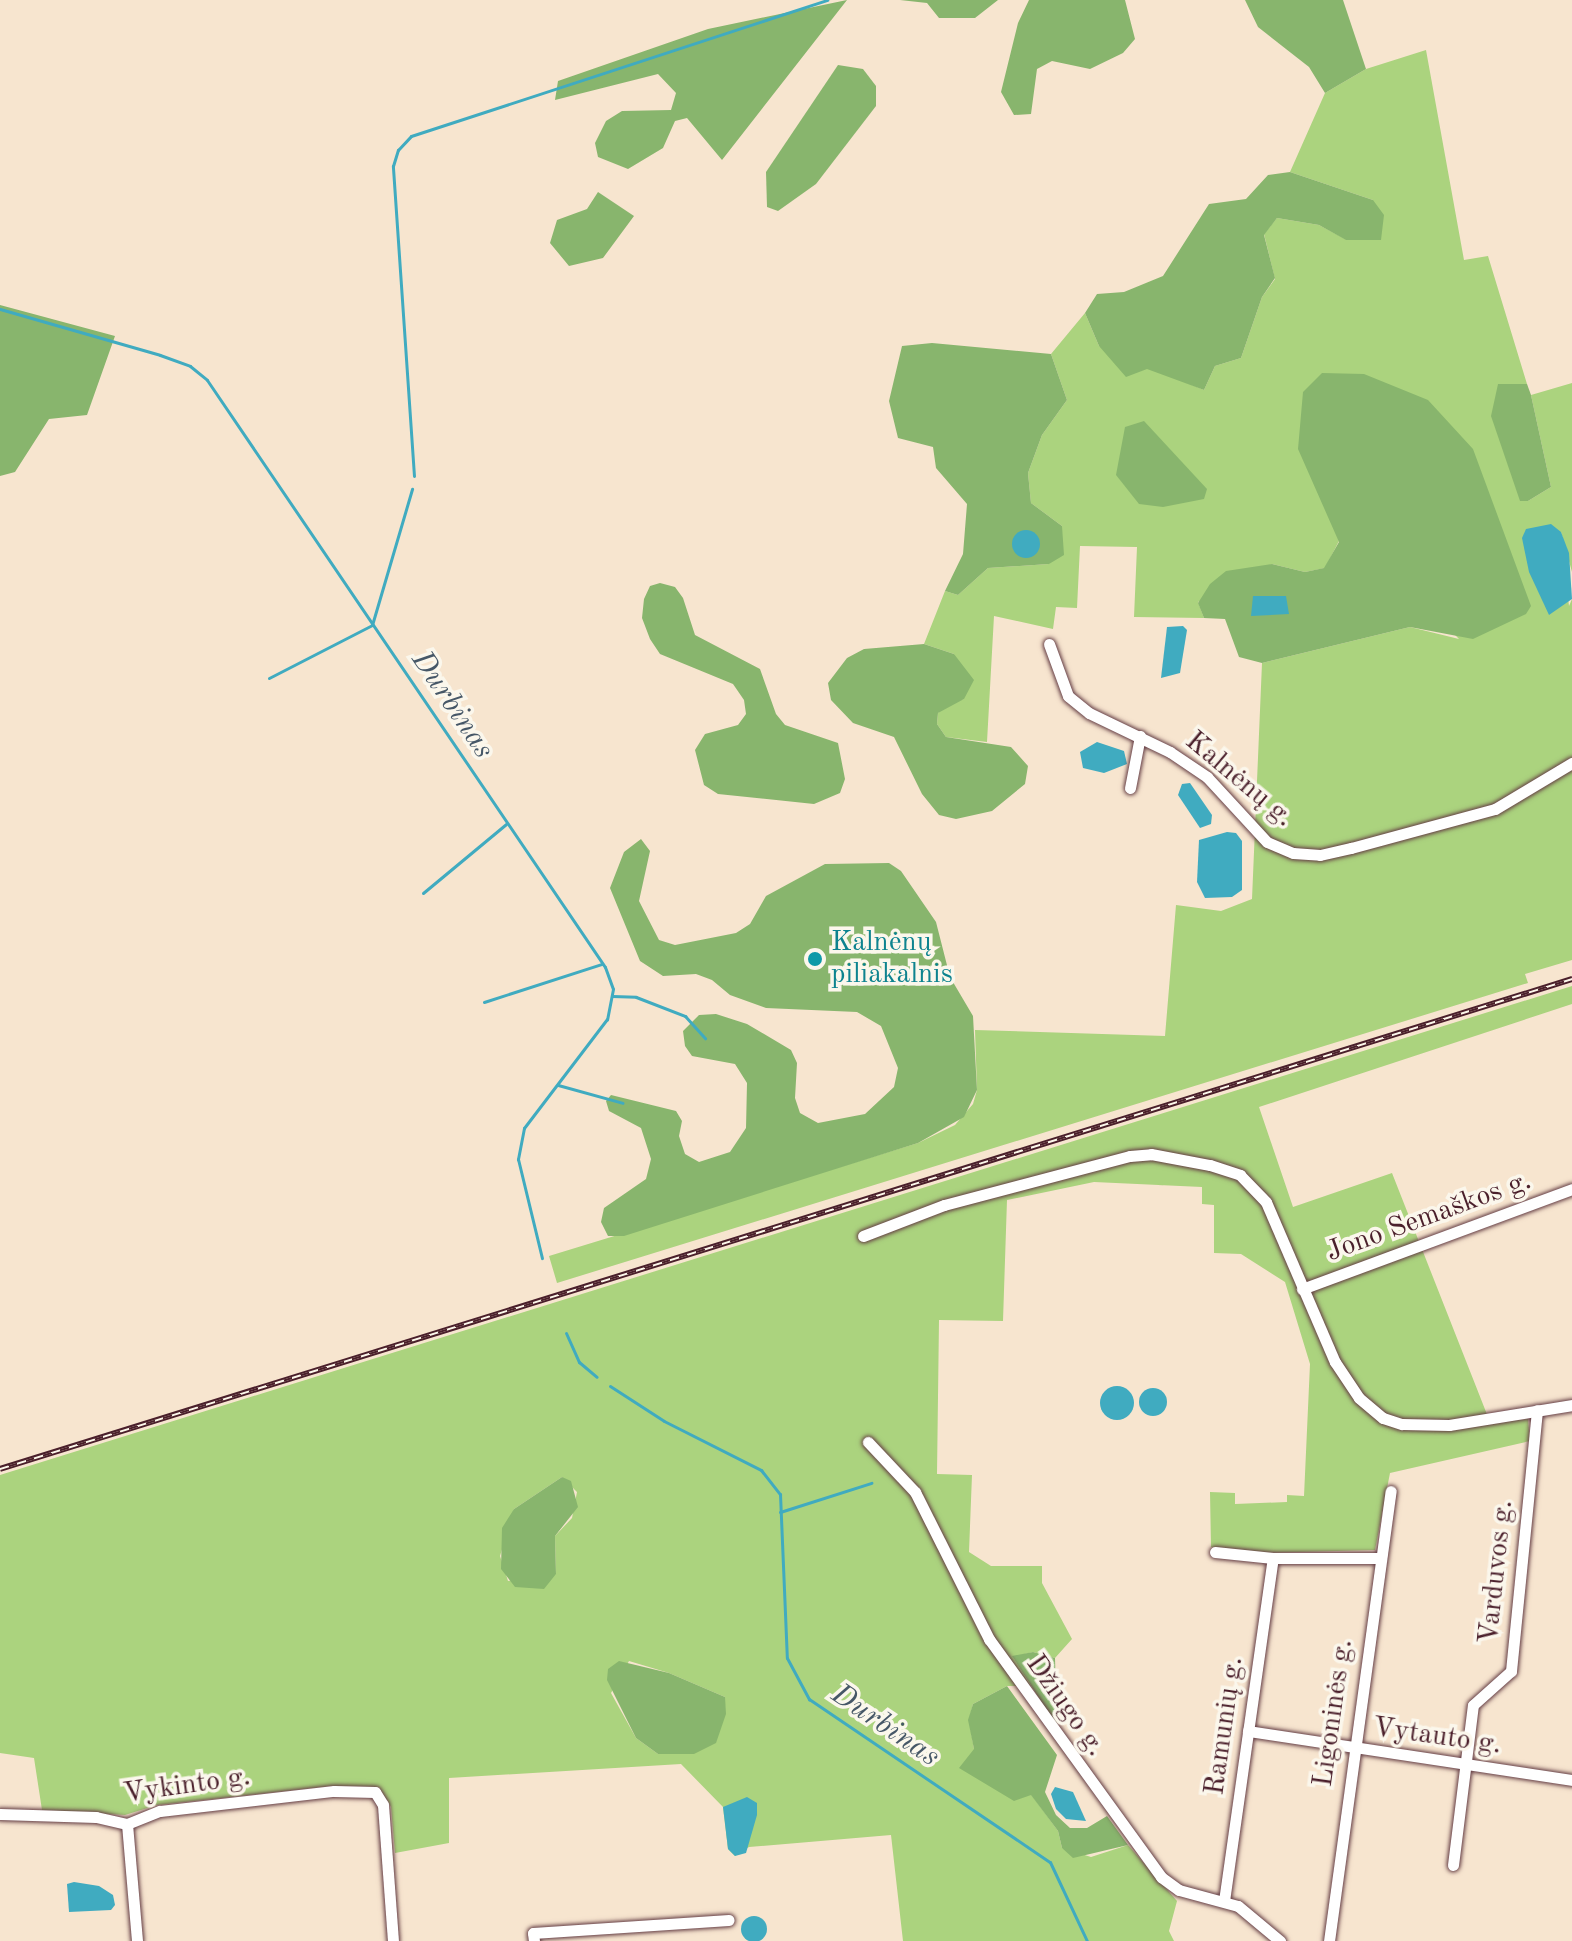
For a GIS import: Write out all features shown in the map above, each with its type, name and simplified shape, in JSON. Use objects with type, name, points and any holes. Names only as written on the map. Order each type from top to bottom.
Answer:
[{"type":"street","name":"Kalnėnų g.","points":[[1049,644],[1068,696],[1089,713],[1140,736],[1207,777],[1267,842],[1307,854],[1351,848],[1495,809],[1572,763]]},
{"type":"street","points":[[1130,788],[1140,736]]},
{"type":"street","points":[[863,1236],[944,1205],[1151,1154],[1227,1169],[1254,1185],[1351,1388],[1383,1418],[1402,1424],[1449,1425],[1572,1405]]},
{"type":"street","name":"Jono Semaškos g.","points":[[1302,1289],[1572,1189]]},
{"type":"street","name":"Varduvos g.","points":[[1453,1865],[1473,1705],[1511,1671],[1537,1410]]},
{"type":"street","name":"Džiugo g.","points":[[868,1442],[915,1492],[989,1639],[1152,1866],[1179,1890],[1224,1901],[1280,1941]]},
{"type":"street","name":"Ligoninės g.","points":[[1329,1941],[1353,1749],[1391,1491]]},
{"type":"street","points":[[1215,1552],[1273,1558],[1380,1558]]},
{"type":"street","name":"Ramunių g.","points":[[1224,1901],[1273,1558]]},
{"type":"street","name":"Vytauto g.","points":[[1248,1731],[1572,1780]]},
{"type":"street","name":"Vykinto g.","points":[[0,1814],[96,1817],[127,1824],[160,1811],[334,1791],[379,1796],[393,1941]]},
{"type":"street","points":[[127,1824],[137,1941]]},
{"type":"street","points":[[534,1941],[533,1933],[729,1920]]},
{"type":"green space","points":[[847,0],[722,160],[687,118],[675,121],[663,148],[628,169],[598,157],[595,143],[606,121],[622,111],[671,110],[676,93],[658,74],[555,100],[558,81],[708,29]]},
{"type":"green space","points":[[900,0],[998,0],[975,18],[939,18],[927,3]]},
{"type":"green space","points":[[1029,0],[1125,0],[1135,39],[1123,53],[1090,69],[1052,61],[1037,69],[1031,114],[1014,115],[1001,92],[1018,23]]},
{"type":"green space","points":[[1245,0],[1343,0],[1366,69],[1325,93],[1309,67],[1258,27]]},
{"type":"green space","points":[[1426,50],[1464,260],[1488,256],[1527,384],[1498,385],[1528,501],[1551,487],[1531,395],[1572,383],[1572,572],[1561,532],[1569,606],[1572,599],[1572,960],[1525,974],[1528,983],[557,1283],[549,1256],[918,1143],[955,1125],[973,1104],[977,1090],[975,1030],[1165,1036],[1176,905],[1221,911],[1252,899],[1262,663],[1410,627],[1459,639],[1323,498],[1339,541],[1325,568],[1305,572],[1272,564],[1198,602],[1204,618],[1134,617],[1137,547],[1080,546],[1077,608],[1056,607],[1053,629],[994,616],[987,742],[946,737],[937,724],[938,713],[947,704],[964,699],[954,654],[924,644],[945,591],[958,595],[988,568],[1049,564],[1062,526],[1031,503],[1028,473],[1042,435],[1067,400],[1051,354],[1085,313],[1099,346],[1204,390],[1215,366],[1241,358],[1262,297],[1275,279],[1264,234],[1277,218],[1319,225],[1347,240],[1373,200],[1290,172],[1325,93],[1366,69]]},
{"type":"green space","points":[[838,65],[863,69],[876,86],[876,106],[816,184],[778,211],[767,207],[766,172]]},
{"type":"green space","points":[[1290,172],[1373,200],[1384,215],[1381,240],[1346,240],[1319,225],[1277,218],[1264,235],[1275,278],[1262,297],[1241,358],[1215,366],[1204,390],[1147,369],[1126,377],[1099,346],[1085,313],[1097,294],[1124,292],[1163,276],[1209,204],[1246,199],[1268,175]]},
{"type":"green space","points":[[598,192],[634,216],[603,258],[569,266],[550,243],[557,220],[587,209]]},
{"type":"green space","points":[[0,305],[115,336],[87,415],[49,419],[15,472],[0,476]]},
{"type":"green space","points":[[932,343],[1051,354],[1067,400],[1042,435],[1028,473],[1031,503],[1062,526],[1064,555],[1049,564],[988,568],[958,595],[945,591],[963,554],[967,504],[936,468],[933,447],[898,438],[889,401],[902,346]]},
{"type":"green space","points":[[1322,373],[1364,374],[1428,400],[1473,449],[1531,606],[1526,614],[1473,639],[1410,627],[1262,663],[1239,657],[1225,619],[1204,618],[1198,603],[1210,584],[1226,571],[1272,564],[1305,572],[1324,568],[1339,542],[1298,449],[1303,392]]},
{"type":"green space","points":[[1498,384],[1527,384],[1531,395],[1551,487],[1528,501],[1520,501],[1491,416]]},
{"type":"green space","points":[[1144,421],[1207,489],[1204,499],[1163,507],[1139,504],[1116,475],[1125,427]]},
{"type":"green space","points":[[660,583],[675,587],[683,598],[695,635],[760,669],[776,714],[785,725],[838,743],[845,779],[840,793],[814,804],[718,794],[704,785],[695,750],[705,734],[738,725],[746,714],[744,700],[733,684],[660,654],[642,618],[644,599],[650,586]]},
{"type":"green space","points":[[924,644],[954,654],[974,680],[964,699],[938,713],[937,724],[946,737],[1011,747],[1028,766],[1025,784],[992,811],[956,819],[939,815],[922,794],[894,737],[853,723],[831,700],[828,683],[847,658],[864,649]]},
{"type":"green space","points":[[641,839],[650,851],[639,901],[659,940],[675,945],[736,933],[750,924],[766,896],[825,864],[889,863],[901,871],[936,922],[950,977],[973,1016],[977,1090],[964,1117],[918,1143],[624,1236],[608,1236],[601,1222],[604,1208],[646,1179],[651,1159],[641,1128],[609,1111],[606,1101],[611,1095],[676,1111],[682,1121],[679,1136],[685,1154],[699,1162],[730,1152],[746,1128],[747,1083],[735,1064],[692,1056],[685,1046],[683,1031],[699,1015],[716,1014],[747,1024],[791,1050],[797,1063],[795,1098],[800,1113],[818,1123],[865,1114],[894,1087],[898,1068],[881,1026],[857,1012],[766,1008],[730,995],[712,980],[696,974],[663,976],[640,961],[610,888],[624,852]]},
{"type":"green space","points":[[1572,986],[1572,1004],[1259,1107],[1293,1207],[1392,1173],[1490,1422],[1528,1419],[1530,1441],[1390,1473],[1375,1550],[1263,1553],[1211,1547],[1210,1492],[1235,1493],[1235,1504],[1287,1502],[1287,1495],[1304,1496],[1310,1364],[1285,1282],[1241,1254],[1214,1253],[1214,1205],[1202,1204],[1202,1187],[1094,1182],[1007,1200],[1003,1321],[939,1320],[937,1474],[972,1475],[969,1552],[991,1566],[1042,1566],[1042,1583],[1072,1639],[1055,1658],[1033,1652],[1013,1657],[1031,1686],[1007,1686],[973,1704],[969,1720],[974,1749],[1031,1794],[1058,1831],[1062,1848],[1091,1857],[1128,1845],[1177,1901],[1169,1931],[1174,1941],[903,1941],[891,1835],[749,1847],[735,1856],[728,1849],[723,1807],[681,1764],[449,1778],[449,1843],[395,1853],[391,1807],[379,1787],[331,1786],[157,1805],[125,1815],[42,1810],[34,1758],[0,1753],[0,1475]],"holes":[[[562,1477],[577,1492],[572,1518],[555,1536],[556,1574],[508,1581],[500,1556],[514,1509]],[[629,1661],[669,1673],[725,1697],[658,1754],[636,1738],[611,1693]]]},
{"type":"green space","points":[[562,1477],[571,1481],[578,1507],[555,1536],[556,1574],[544,1589],[515,1587],[501,1569],[502,1528],[514,1509]]},
{"type":"green space","points":[[1033,1652],[1055,1658],[1057,1726],[1012,1656]]},
{"type":"green space","points":[[619,1661],[669,1673],[725,1697],[726,1714],[716,1743],[694,1754],[658,1754],[636,1738],[607,1680],[608,1669]]},
{"type":"green space","points":[[1007,1686],[1057,1755],[1045,1792],[1056,1815],[1070,1828],[1087,1828],[1107,1816],[1128,1845],[1073,1858],[1062,1848],[1058,1831],[1031,1795],[1014,1801],[959,1768],[974,1749],[968,1720],[973,1704]]},
{"type":"water","points":[[1551,524],[1561,532],[1569,553],[1572,599],[1549,615],[1529,572],[1522,538],[1526,529]]},
{"type":"water","points":[[1026,530],[1036,534],[1040,544],[1036,554],[1026,558],[1016,554],[1012,544],[1016,534]]},
{"type":"water","points":[[1253,596],[1286,596],[1289,614],[1251,616]]},
{"type":"water","points":[[1183,626],[1187,630],[1180,673],[1161,678],[1167,627]]},
{"type":"water","points":[[1097,742],[1124,751],[1127,764],[1104,773],[1083,768],[1080,752]]},
{"type":"water","points":[[1190,783],[1212,815],[1211,824],[1200,828],[1178,795],[1182,784]]},
{"type":"water","points":[[1227,832],[1236,833],[1242,841],[1242,890],[1232,897],[1205,898],[1197,882],[1199,840]]},
{"type":"water","points":[[1117,1386],[1129,1391],[1134,1403],[1129,1415],[1117,1420],[1105,1415],[1100,1403],[1105,1391]]},
{"type":"water","points":[[1153,1388],[1163,1392],[1167,1402],[1163,1412],[1153,1416],[1143,1412],[1139,1402],[1143,1392]]},
{"type":"water","points":[[1055,1787],[1073,1792],[1086,1821],[1066,1819],[1056,1809],[1051,1794]]},
{"type":"water","points":[[747,1797],[757,1803],[757,1815],[746,1853],[735,1856],[728,1849],[723,1807]]},
{"type":"water","points":[[74,1882],[99,1886],[113,1895],[115,1905],[111,1910],[69,1912],[67,1884]]},
{"type":"water","points":[[754,1916],[763,1920],[767,1929],[763,1938],[754,1942],[745,1938],[741,1929],[745,1920]]},
{"type":"waterway","points":[[414,476],[393,166],[398,150],[411,136],[827,0]]},
{"type":"waterway","name":"Durbinas","points":[[0,309],[160,355],[190,366],[207,380],[605,967],[613,989],[607,1019],[524,1128],[518,1159],[542,1258]]},
{"type":"waterway","points":[[269,678],[372,625],[412,489]]},
{"type":"waterway","points":[[423,893],[506,824]]},
{"type":"waterway","points":[[484,1002],[602,964]]},
{"type":"waterway","points":[[612,996],[636,997],[685,1016],[705,1038]]},
{"type":"waterway","points":[[558,1085],[623,1103]]},
{"type":"waterway","name":"Durbinas","points":[[566,1333],[579,1362],[597,1377]]},
{"type":"waterway","name":"Durbinas","points":[[610,1386],[664,1421],[761,1470],[780,1494],[787,1658],[809,1699],[1050,1862],[1087,1941]]},
{"type":"waterway","points":[[780,1512],[871,1483]]},
{"type":"railway","points":[[0,1469],[1572,979]]},
{"type":"place","name":"Kalnėnų piliakalnis","points":[[815,959]]}]
